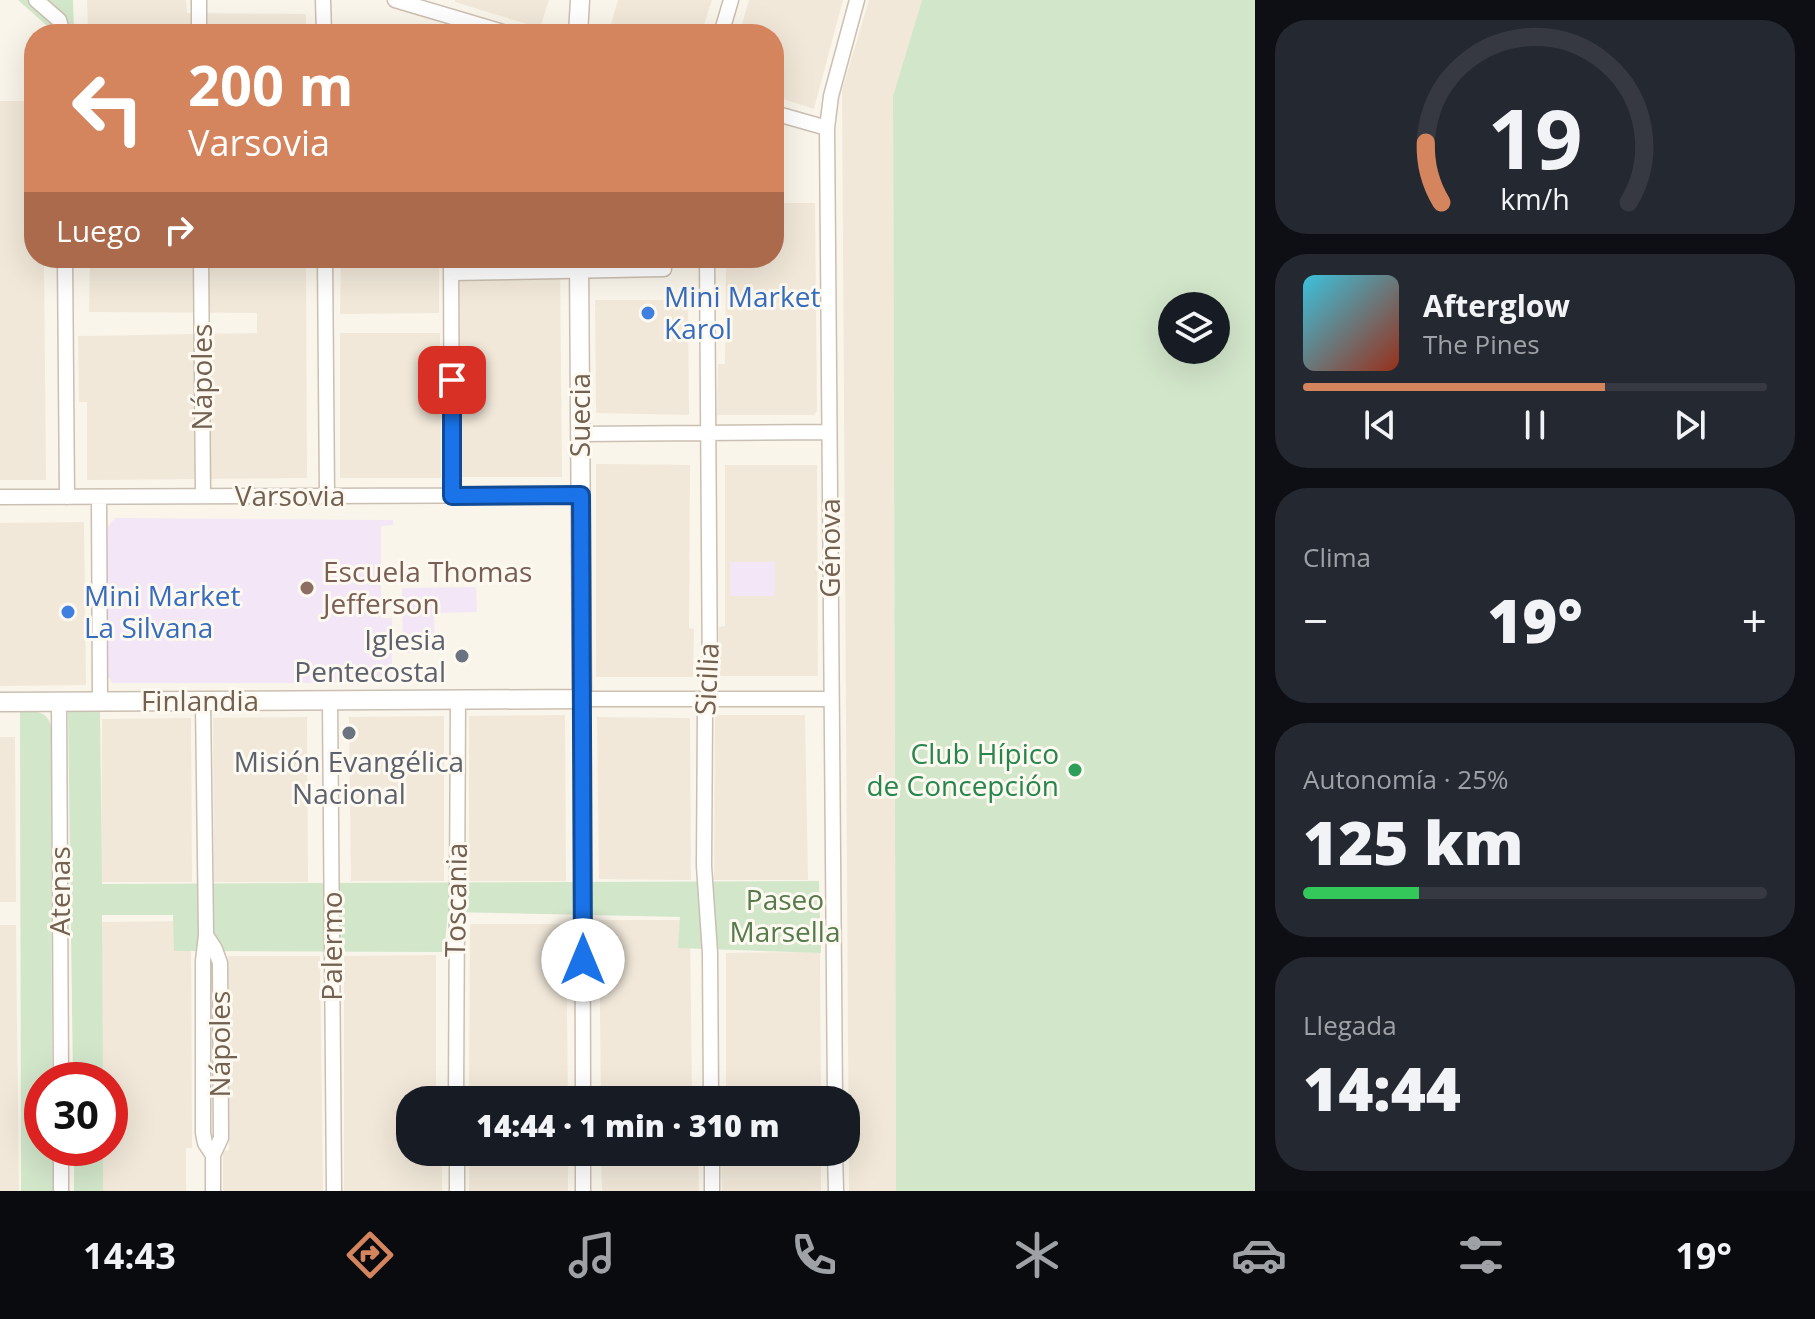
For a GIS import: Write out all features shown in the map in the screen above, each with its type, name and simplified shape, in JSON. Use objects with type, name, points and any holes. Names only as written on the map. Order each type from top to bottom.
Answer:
[{"type":"street","points":[[36,0],[60,24]]},
{"type":"street","points":[[199,0],[199,24]]},
{"type":"street","points":[[323,0],[324,24]]},
{"type":"street","points":[[395,0],[443,9],[483,24]]},
{"type":"street","points":[[579,24],[580,0]]},
{"type":"street","points":[[724,24],[731,0]]},
{"type":"street","name":"Génova","points":[[835,1086],[827,128],[833,85],[857,0]]},
{"type":"street","points":[[784,116],[827,128]]},
{"type":"street","points":[[65,268],[67,497]]},
{"type":"street","name":"Nápoles","points":[[201,268],[203,496]]},
{"type":"street","points":[[325,268],[327,496]]},
{"type":"street","points":[[451,268],[452,496]]},
{"type":"street","name":"Suecia","points":[[579,268],[583,1086]]},
{"type":"street","points":[[647,268],[664,269]]},
{"type":"street","name":"Sicilia","points":[[707,268],[710,685],[705,712],[704,866],[710,953],[711,1086]]},
{"type":"street","points":[[580,434],[829,432]]},
{"type":"street","name":"Varsovia","points":[[0,497],[581,495]]},
{"type":"street","points":[[99,497],[100,702]]},
{"type":"street","name":"Finlandia","points":[[0,702],[831,699]]},
{"type":"street","name":"Toscania","points":[[456,1086],[458,700]]},
{"type":"street","name":"Nápoles","points":[[203,701],[206,935],[203,961],[203,1133],[213,1155],[213,1191]]},
{"type":"street","name":"Palermo","points":[[330,701],[334,1191]]},
{"type":"street","name":"Atenas","points":[[59,702],[61,1062]]},
{"type":"street","points":[[61,1166],[61,1191]]},
{"type":"street","points":[[457,1166],[457,1191]]},
{"type":"street","points":[[583,1166],[583,1191]]},
{"type":"street","points":[[712,1166],[712,1191]]},
{"type":"street","points":[[835,1166],[836,1191]]},
{"type":"shaded area","points":[[87,0],[186,0],[187,13],[306,14],[306,24],[88,24]]},
{"type":"shaded area","points":[[549,0],[541,24],[527,24],[455,2]]},
{"type":"shaded area","points":[[618,0],[712,0],[704,24],[611,24]]},
{"type":"shaded area","points":[[749,0],[843,0],[814,109],[784,99],[784,24],[742,24]]},
{"type":"shaded area","points":[[869,0],[922,0],[893,96],[896,1191],[849,1191],[849,1166],[860,1166],[860,1086],[848,1086],[842,90]]},
{"type":"shaded area","points":[[0,101],[24,101],[24,268],[44,268],[46,480],[0,480]]},
{"type":"shaded area","points":[[784,203],[815,203],[817,411],[814,415],[717,415],[718,364],[725,364],[726,268],[784,268]]},
{"type":"shaded area","points":[[90,268],[306,268],[307,478],[87,480],[87,402],[79,402],[78,336],[257,333],[257,313],[89,312]]},
{"type":"shaded area","points":[[341,268],[439,268],[439,313],[340,314]]},
{"type":"shaded area","points":[[459,268],[560,268],[562,477],[460,477]]},
{"type":"shaded area","points":[[595,300],[688,300],[689,415],[596,413]]},
{"type":"shaded area","points":[[340,333],[440,333],[441,478],[340,478]]},
{"type":"shaded area","points":[[596,464],[690,465],[689,628],[694,629],[693,677],[596,677]]},
{"type":"shaded area","points":[[725,465],[817,465],[818,676],[719,676],[719,627],[725,626]]},
{"type":"shaded area","points":[[115,518],[393,520],[393,525],[381,526],[381,618],[392,618],[392,683],[113,683],[108,677],[107,528]]},
{"type":"shaded area","points":[[84,522],[86,685],[0,686],[0,523]]},
{"type":"shaded area","points":[[730,562],[775,562],[775,596],[730,596]]},
{"type":"shaded area","points":[[476,587],[477,612],[434,613],[435,652],[403,653],[402,588]]},
{"type":"shaded area","points":[[565,715],[566,881],[469,881],[469,716]]},
{"type":"shaded area","points":[[715,715],[805,715],[808,880],[714,880]]},
{"type":"shaded area","points":[[444,716],[444,881],[351,881],[349,717]]},
{"type":"shaded area","points":[[307,717],[308,882],[214,882],[213,718]]},
{"type":"shaded area","points":[[597,717],[690,718],[691,880],[599,879]]},
{"type":"shaded area","points":[[191,718],[192,882],[101,882],[102,719]]},
{"type":"shaded area","points":[[0,737],[15,737],[16,902],[0,902]]},
{"type":"shaded area","points":[[599,920],[690,920],[692,1086],[601,1086]]},
{"type":"shaded area","points":[[191,921],[192,1148],[186,1148],[186,1191],[100,1191],[100,1166],[128,1166],[128,1062],[100,1062],[101,922]]},
{"type":"shaded area","points":[[470,924],[566,924],[568,1086],[469,1086]]},
{"type":"shaded area","points":[[0,925],[16,925],[19,1191],[0,1191]]},
{"type":"shaded area","points":[[820,952],[821,1086],[726,1086],[726,953]]},
{"type":"shaded area","points":[[436,955],[436,1086],[396,1086],[396,1166],[442,1166],[442,1191],[344,1191],[344,956]]},
{"type":"shaded area","points":[[228,956],[320,956],[323,1191],[223,1191],[223,1151],[229,1150]]},
{"type":"shaded area","points":[[469,1166],[568,1166],[568,1191],[469,1191]]},
{"type":"shaded area","points":[[601,1166],[698,1166],[699,1191],[602,1191]]},
{"type":"shaded area","points":[[721,1166],[821,1166],[821,1191],[722,1191]]},
{"type":"green space","points":[[18,0],[73,0],[74,24],[45,24]]},
{"type":"green space","name":"Club Hípico de Concepción","points":[[922,0],[1255,0],[1255,1191],[896,1191],[893,96]]},
{"type":"green space","name":"Paseo Marsella","points":[[68,709],[100,711],[102,884],[819,881],[821,953],[678,948],[680,917],[448,912],[444,952],[174,951],[173,915],[102,915],[103,1062],[73,1062]]},
{"type":"green space","points":[[20,711],[43,714],[51,726],[52,1062],[24,1062],[24,1166],[53,1166],[53,1191],[21,1191]]},
{"type":"green space","points":[[74,1166],[103,1166],[103,1191],[74,1191]]},
{"type":"place","name":"Mini Market Karol","points":[[648,313]]},
{"type":"place","name":"Escuela Thomas Jefferson","points":[[307,588]]},
{"type":"place","name":"Mini Market La Silvana","points":[[68,612]]},
{"type":"place","name":"Iglesia Pentecostal","points":[[462,656]]},
{"type":"place","name":"Misión Evangélica Nacional","points":[[349,733]]},
{"type":"place","name":"Club Hípico de Concepción","points":[[1075,770]]},
{"type":"route","points":[[452,380],[452,496],[581,495],[583,960]]}]
